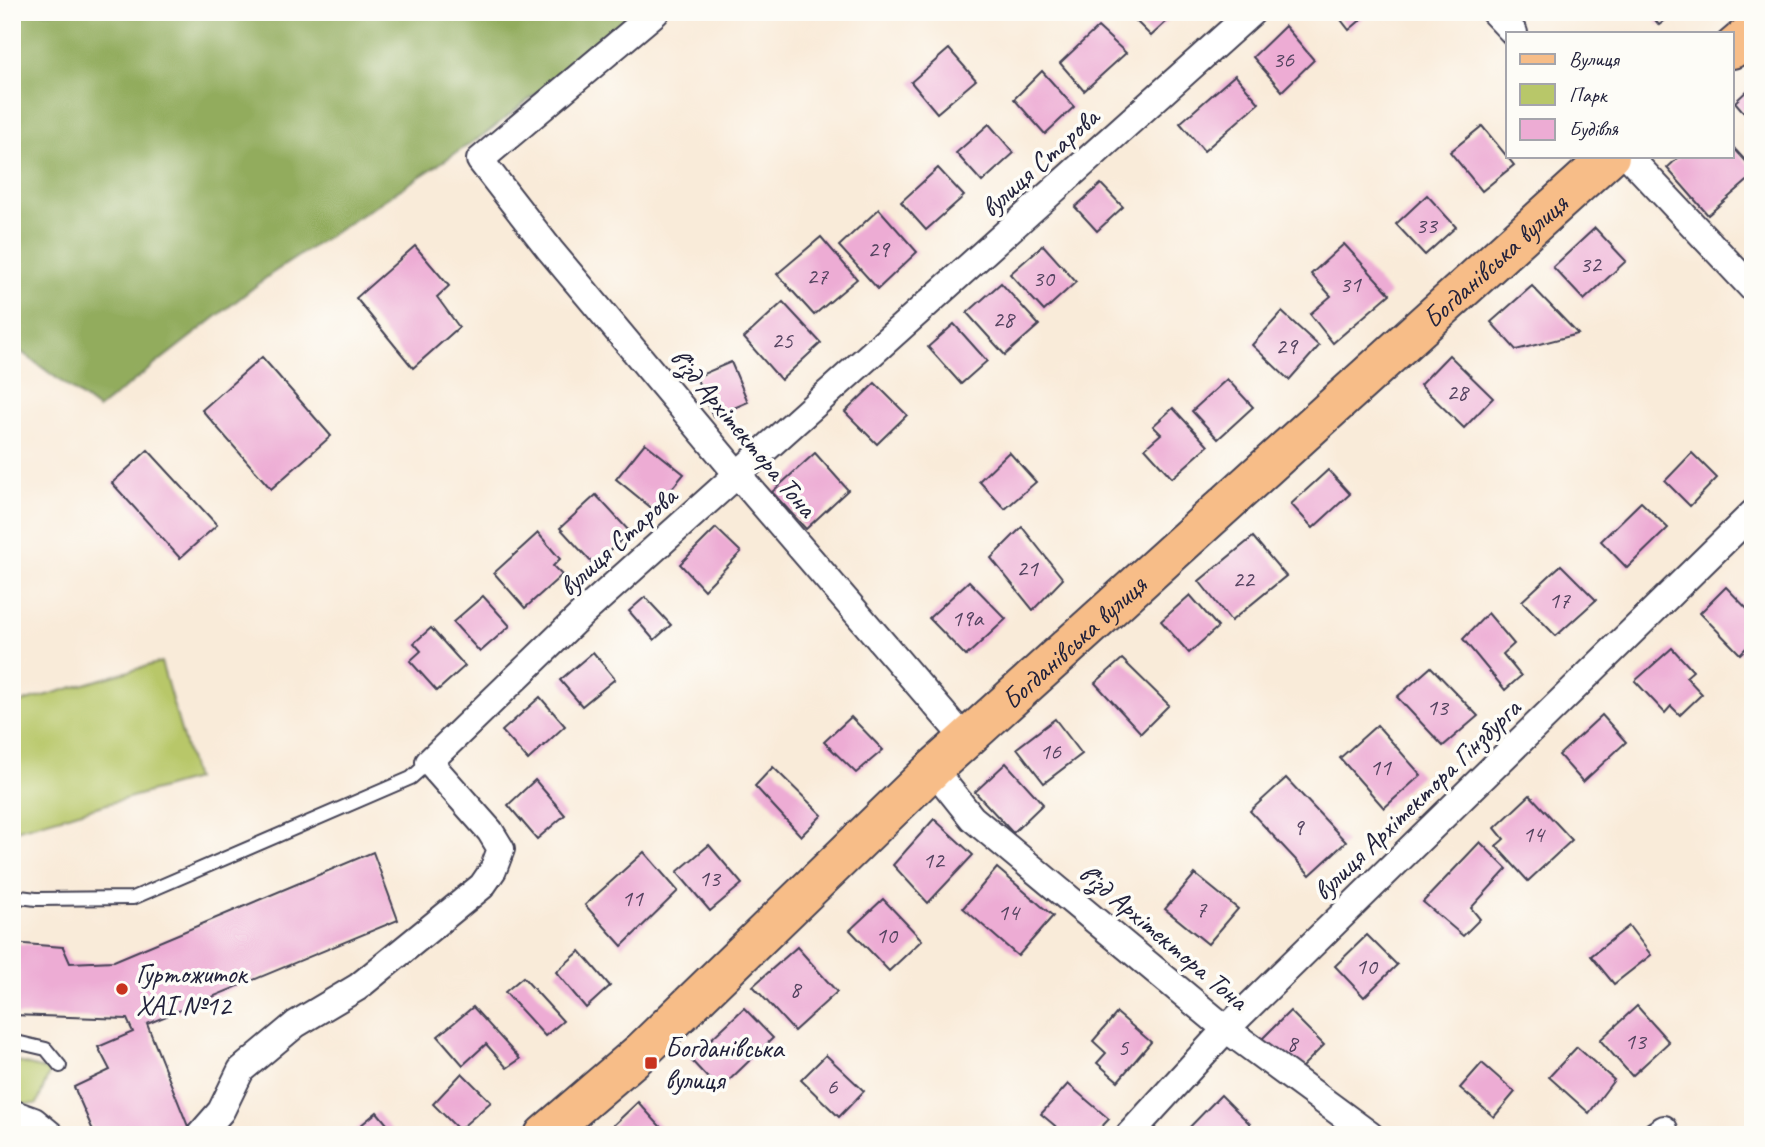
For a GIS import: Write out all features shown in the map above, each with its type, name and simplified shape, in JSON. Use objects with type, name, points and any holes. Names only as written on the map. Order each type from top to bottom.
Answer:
[{"type":"main road","points":[[1734,47],[1753,31]]},
{"type":"main road","name":"Богданівська вулиця","points":[[544,1135],[642,1051],[933,769],[1608,158]]},
{"type":"street","name":"в’їзд Архітектора Тона","points":[[656,12],[480,160],[550,250],[738,475],[966,740]]},
{"type":"street","name":"вулиця Старова","points":[[429,762],[583,613],[1252,12]]},
{"type":"street","points":[[1494,12],[1513,32]]},
{"type":"street","points":[[1630,158],[1753,289]]},
{"type":"street","name":"вулиця Архітектора Гінзбурга","points":[[1129,1135],[1226,1029],[1753,513]]},
{"type":"street","points":[[200,1135],[221,1111],[241,1070],[296,1024],[358,987],[482,886],[493,870],[502,849],[490,831],[429,762]]},
{"type":"street","name":"в’їзд Архітектора Тона","points":[[933,769],[972,818],[1226,1029],[1370,1135]]},
{"type":"lane","points":[[12,895],[37,899],[133,898],[411,778],[429,762]]},
{"type":"lane","points":[[12,1041],[46,1049],[60,1066]]},
{"type":"green space","points":[[12,12],[641,12],[485,134],[271,274],[98,409],[12,345]]},
{"type":"green space","points":[[161,662],[195,779],[12,831],[12,705]]},
{"type":"green space","points":[[12,1060],[50,1071],[37,1104],[12,1104]]},
{"type":"building","points":[[1127,12],[1177,12],[1151,36]]},
{"type":"building","points":[[1335,12],[1370,12],[1349,30]]},
{"type":"building","points":[[1649,12],[1676,12],[1659,25]]},
{"type":"building","points":[[1285,26],[1314,60],[1282,91],[1253,57]]},
{"type":"building","points":[[1098,27],[1126,53],[1084,91],[1060,63]]},
{"type":"building","points":[[949,49],[976,80],[937,113],[911,82]]},
{"type":"building","points":[[1042,71],[1074,107],[1045,134],[1014,99]]},
{"type":"building","points":[[1235,75],[1259,103],[1204,151],[1180,123]]},
{"type":"building","points":[[1753,85],[1753,123],[1735,102]]},
{"type":"building","points":[[989,124],[1014,153],[982,182],[956,153]]},
{"type":"building","points":[[1482,126],[1514,165],[1482,191],[1450,152]]},
{"type":"building","points":[[1734,148],[1753,169],[1753,176],[1708,215],[1667,168],[1678,158],[1734,158]]},
{"type":"building","points":[[938,168],[964,196],[926,230],[901,202]]},
{"type":"building","points":[[1101,184],[1123,207],[1097,231],[1075,207]]},
{"type":"building","points":[[1427,195],[1456,227],[1425,255],[1396,224]]},
{"type":"building","points":[[879,209],[917,252],[878,289],[839,246]]},
{"type":"building","points":[[1595,228],[1626,261],[1584,300],[1553,267]]},
{"type":"building","points":[[821,237],[857,279],[814,315],[777,274]]},
{"type":"building","points":[[1344,244],[1390,294],[1333,343],[1310,314],[1331,296],[1311,274]]},
{"type":"building","points":[[1043,245],[1076,282],[1044,311],[1010,274]]},
{"type":"building","points":[[415,246],[449,286],[437,297],[459,327],[413,368],[356,298]]},
{"type":"building","points":[[1001,283],[1039,325],[1005,355],[967,313]]},
{"type":"building","points":[[1532,286],[1578,334],[1516,350],[1491,322]]},
{"type":"building","points":[[783,302],[821,343],[781,380],[744,338]]},
{"type":"building","points":[[1282,312],[1319,346],[1289,380],[1252,345]]},
{"type":"building","points":[[954,324],[987,361],[961,384],[928,347]]},
{"type":"building","points":[[1449,355],[1493,398],[1464,428],[1420,385]]},
{"type":"building","points":[[262,357],[331,436],[271,489],[202,410]]},
{"type":"building","points":[[731,362],[748,402],[713,417],[696,377]]},
{"type":"building","points":[[1227,379],[1253,407],[1218,439],[1192,411]]},
{"type":"building","points":[[875,383],[907,415],[877,444],[845,412]]},
{"type":"building","points":[[1173,408],[1208,446],[1172,478],[1145,448],[1161,434],[1153,426]]},
{"type":"building","points":[[645,443],[684,474],[654,510],[616,479]]},
{"type":"building","points":[[148,450],[217,525],[180,558],[112,483]]},
{"type":"building","points":[[1009,452],[1036,482],[1005,509],[979,481]]},
{"type":"building","points":[[815,453],[848,490],[806,529],[772,492]]},
{"type":"building","points":[[1692,453],[1717,478],[1690,506],[1665,481]]},
{"type":"building","points":[[1328,470],[1350,494],[1313,528],[1291,504]]},
{"type":"building","points":[[596,495],[630,532],[594,565],[560,528]]},
{"type":"building","points":[[1641,502],[1668,528],[1627,568],[1601,541]]},
{"type":"building","points":[[1022,527],[1063,579],[1033,610],[991,558]]},
{"type":"building","points":[[716,528],[741,552],[704,590],[680,564]]},
{"type":"building","points":[[538,533],[560,559],[553,566],[562,575],[525,608],[494,573]]},
{"type":"building","points":[[1253,537],[1286,576],[1231,621],[1199,581]]},
{"type":"building","points":[[1561,565],[1596,600],[1556,636],[1522,601]]},
{"type":"building","points":[[969,581],[1006,619],[966,656],[929,618]]},
{"type":"building","points":[[1726,587],[1749,611],[1753,608],[1753,641],[1740,654],[1700,613]]},
{"type":"building","points":[[1190,595],[1218,627],[1189,653],[1161,621]]},
{"type":"building","points":[[483,596],[510,626],[480,652],[453,622]]},
{"type":"building","points":[[645,597],[671,625],[654,640],[629,611]]},
{"type":"building","points":[[1488,613],[1514,644],[1503,654],[1521,676],[1505,690],[1463,639]]},
{"type":"building","points":[[431,628],[465,666],[437,691],[410,661],[421,651],[414,643]]},
{"type":"building","points":[[1672,648],[1693,671],[1686,677],[1702,694],[1680,715],[1671,706],[1665,713],[1635,681]]},
{"type":"building","points":[[593,652],[615,679],[582,706],[560,680]]},
{"type":"building","points":[[1122,659],[1169,705],[1141,733],[1095,683]]},
{"type":"building","points":[[1431,667],[1478,716],[1443,746],[1397,697]]},
{"type":"building","points":[[540,697],[565,726],[528,760],[502,731]]},
{"type":"building","points":[[1602,715],[1626,742],[1583,782],[1559,755]]},
{"type":"building","points":[[851,717],[883,750],[856,773],[824,742]]},
{"type":"building","points":[[1055,719],[1082,754],[1044,783],[1017,748]]},
{"type":"building","points":[[1377,725],[1421,775],[1384,808],[1340,758]]},
{"type":"building","points":[[1006,763],[1043,804],[1013,833],[975,792]]},
{"type":"building","points":[[773,767],[822,815],[801,836],[755,786]]},
{"type":"building","points":[[1286,778],[1346,842],[1310,875],[1250,811]]},
{"type":"building","points":[[535,780],[565,815],[537,839],[508,805]]},
{"type":"building","points":[[1530,795],[1572,840],[1528,881],[1496,846],[1504,839],[1495,828]]},
{"type":"building","points":[[934,819],[973,855],[928,903],[893,865]]},
{"type":"building","points":[[1480,842],[1507,869],[1471,908],[1480,919],[1463,936],[1423,902]]},
{"type":"building","points":[[709,845],[742,884],[710,911],[677,872]]},
{"type":"building","name":"Гуртожиток ХАІ №12","points":[[373,852],[398,920],[147,1024],[189,1129],[178,1135],[95,1135],[74,1087],[110,1070],[98,1047],[133,1032],[127,1019],[12,1015],[12,943],[63,947],[70,963],[114,961]]},
{"type":"building","points":[[644,852],[678,891],[622,946],[585,905]]},
{"type":"building","points":[[997,868],[1053,916],[1018,956],[963,908]]},
{"type":"building","points":[[1195,874],[1238,909],[1208,944],[1165,909]]},
{"type":"building","points":[[883,899],[922,940],[889,971],[850,930]]},
{"type":"building","points":[[1629,926],[1651,955],[1614,984],[1591,956]]},
{"type":"building","points":[[1367,935],[1397,965],[1364,997],[1335,966]]},
{"type":"building","points":[[797,947],[837,992],[794,1031],[753,986]]},
{"type":"building","points":[[580,951],[610,986],[586,1008],[556,972]]},
{"type":"building","points":[[523,977],[563,1021],[545,1036],[505,992]]},
{"type":"building","points":[[1637,1006],[1669,1042],[1632,1076],[1600,1040]]},
{"type":"building","points":[[473,1007],[520,1059],[507,1068],[486,1044],[463,1065],[438,1036]]},
{"type":"building","points":[[744,1008],[773,1038],[719,1090],[690,1059]]},
{"type":"building","points":[[1290,1011],[1324,1045],[1297,1072],[1260,1041]]},
{"type":"building","points":[[1117,1013],[1151,1042],[1118,1081],[1097,1063],[1106,1053],[1093,1041]]},
{"type":"building","points":[[1577,1047],[1614,1080],[1589,1113],[1549,1077]]},
{"type":"building","points":[[826,1055],[864,1091],[839,1117],[801,1080]]},
{"type":"building","points":[[1482,1063],[1515,1092],[1494,1117],[1460,1088]]},
{"type":"building","points":[[462,1073],[491,1102],[459,1130],[433,1104]]},
{"type":"building","points":[[1068,1084],[1109,1119],[1094,1135],[1066,1135],[1041,1114]]},
{"type":"building","points":[[1221,1095],[1250,1124],[1238,1135],[1182,1135]]},
{"type":"building","points":[[638,1102],[668,1135],[603,1135]]},
{"type":"building","points":[[377,1112],[396,1135],[349,1135]]},
{"type":"place","name":"Гуртожиток ХАІ №12","points":[[122,989]]},
{"type":"place","name":"Богданівська вулиця","points":[[651,1063]]}]
